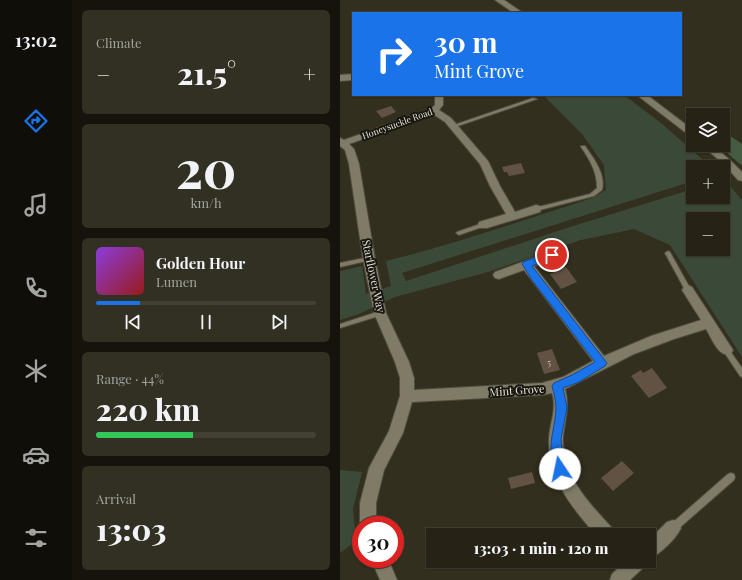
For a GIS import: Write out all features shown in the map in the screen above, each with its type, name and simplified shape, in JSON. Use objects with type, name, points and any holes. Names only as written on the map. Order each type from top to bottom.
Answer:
[{"type":"street","points":[[499,0],[517,12]]},
{"type":"street","points":[[340,78],[352,77]]},
{"type":"street","name":"Honeysuckle Road","points":[[342,142],[434,111],[439,105],[439,96]]},
{"type":"street","points":[[642,96],[686,129]]},
{"type":"street","points":[[434,111],[442,115],[453,126],[485,163],[495,186],[512,216]]},
{"type":"street","name":"Starflower Way","points":[[342,142],[351,153],[354,164],[369,259],[380,313],[402,362],[407,378],[407,396],[396,433],[377,468],[368,503],[368,516]]},
{"type":"street","points":[[714,152],[731,166],[742,178]]},
{"type":"street","points":[[483,226],[536,209]]},
{"type":"street","points":[[499,275],[552,255]]},
{"type":"street","points":[[526,264],[535,278],[602,363]]},
{"type":"street","points":[[688,290],[726,350]]},
{"type":"street","name":"Mint Grove","points":[[407,396],[557,386],[602,363],[661,338],[710,323]]},
{"type":"street","points":[[557,386],[562,407],[556,439],[557,458],[564,480],[577,502],[600,528]]},
{"type":"street","points":[[656,544],[673,528]]},
{"type":"street","points":[[383,568],[389,580]]},
{"type":"street","points":[[618,580],[629,568]]},
{"type":"lane","points":[[453,126],[535,100]]},
{"type":"lane","points":[[536,209],[592,195],[600,189],[600,179],[594,162],[583,147]]},
{"type":"lane","points":[[459,233],[483,226]]},
{"type":"lane","points":[[668,253],[688,290]]},
{"type":"lane","points":[[340,265],[369,259]]},
{"type":"lane","points":[[340,326],[380,313]]},
{"type":"lane","points":[[726,350],[742,374]]},
{"type":"lane","points":[[673,528],[731,477]]},
{"type":"green space","points":[[544,96],[625,96],[661,123],[686,145],[686,152],[694,152],[703,160],[686,160],[686,183],[402,273],[406,281],[570,227],[686,191],[686,204],[730,204],[730,186],[742,200],[742,357],[670,245],[634,229],[581,240],[488,272],[395,297],[359,314],[340,320],[340,271],[362,266],[366,294],[391,286],[386,261],[438,247],[515,223],[592,198],[606,190],[604,165],[582,134]]},
{"type":"green space","points":[[730,136],[742,144],[741,165],[726,152],[730,152]]},
{"type":"green space","points":[[340,470],[362,472],[353,509],[354,516],[352,516],[352,544],[340,553]]},
{"type":"building","points":[[391,106],[396,112],[382,118],[376,111]]},
{"type":"building","points":[[521,163],[525,173],[509,176],[507,172],[504,172],[502,167]]},
{"type":"building","points":[[566,267],[577,282],[561,289],[550,274]]},
{"type":"building","points":[[552,349],[560,370],[544,374],[537,353]]},
{"type":"building","points":[[652,368],[667,388],[649,398],[631,376],[641,370],[643,373]]},
{"type":"building","points":[[622,461],[634,473],[613,491],[601,478]]},
{"type":"building","points":[[532,472],[535,483],[511,489],[508,478]]},
{"type":"route","points":[[552,255],[526,264],[535,278],[602,363],[557,386],[561,397],[562,407],[556,439],[557,458],[560,469]]}]
